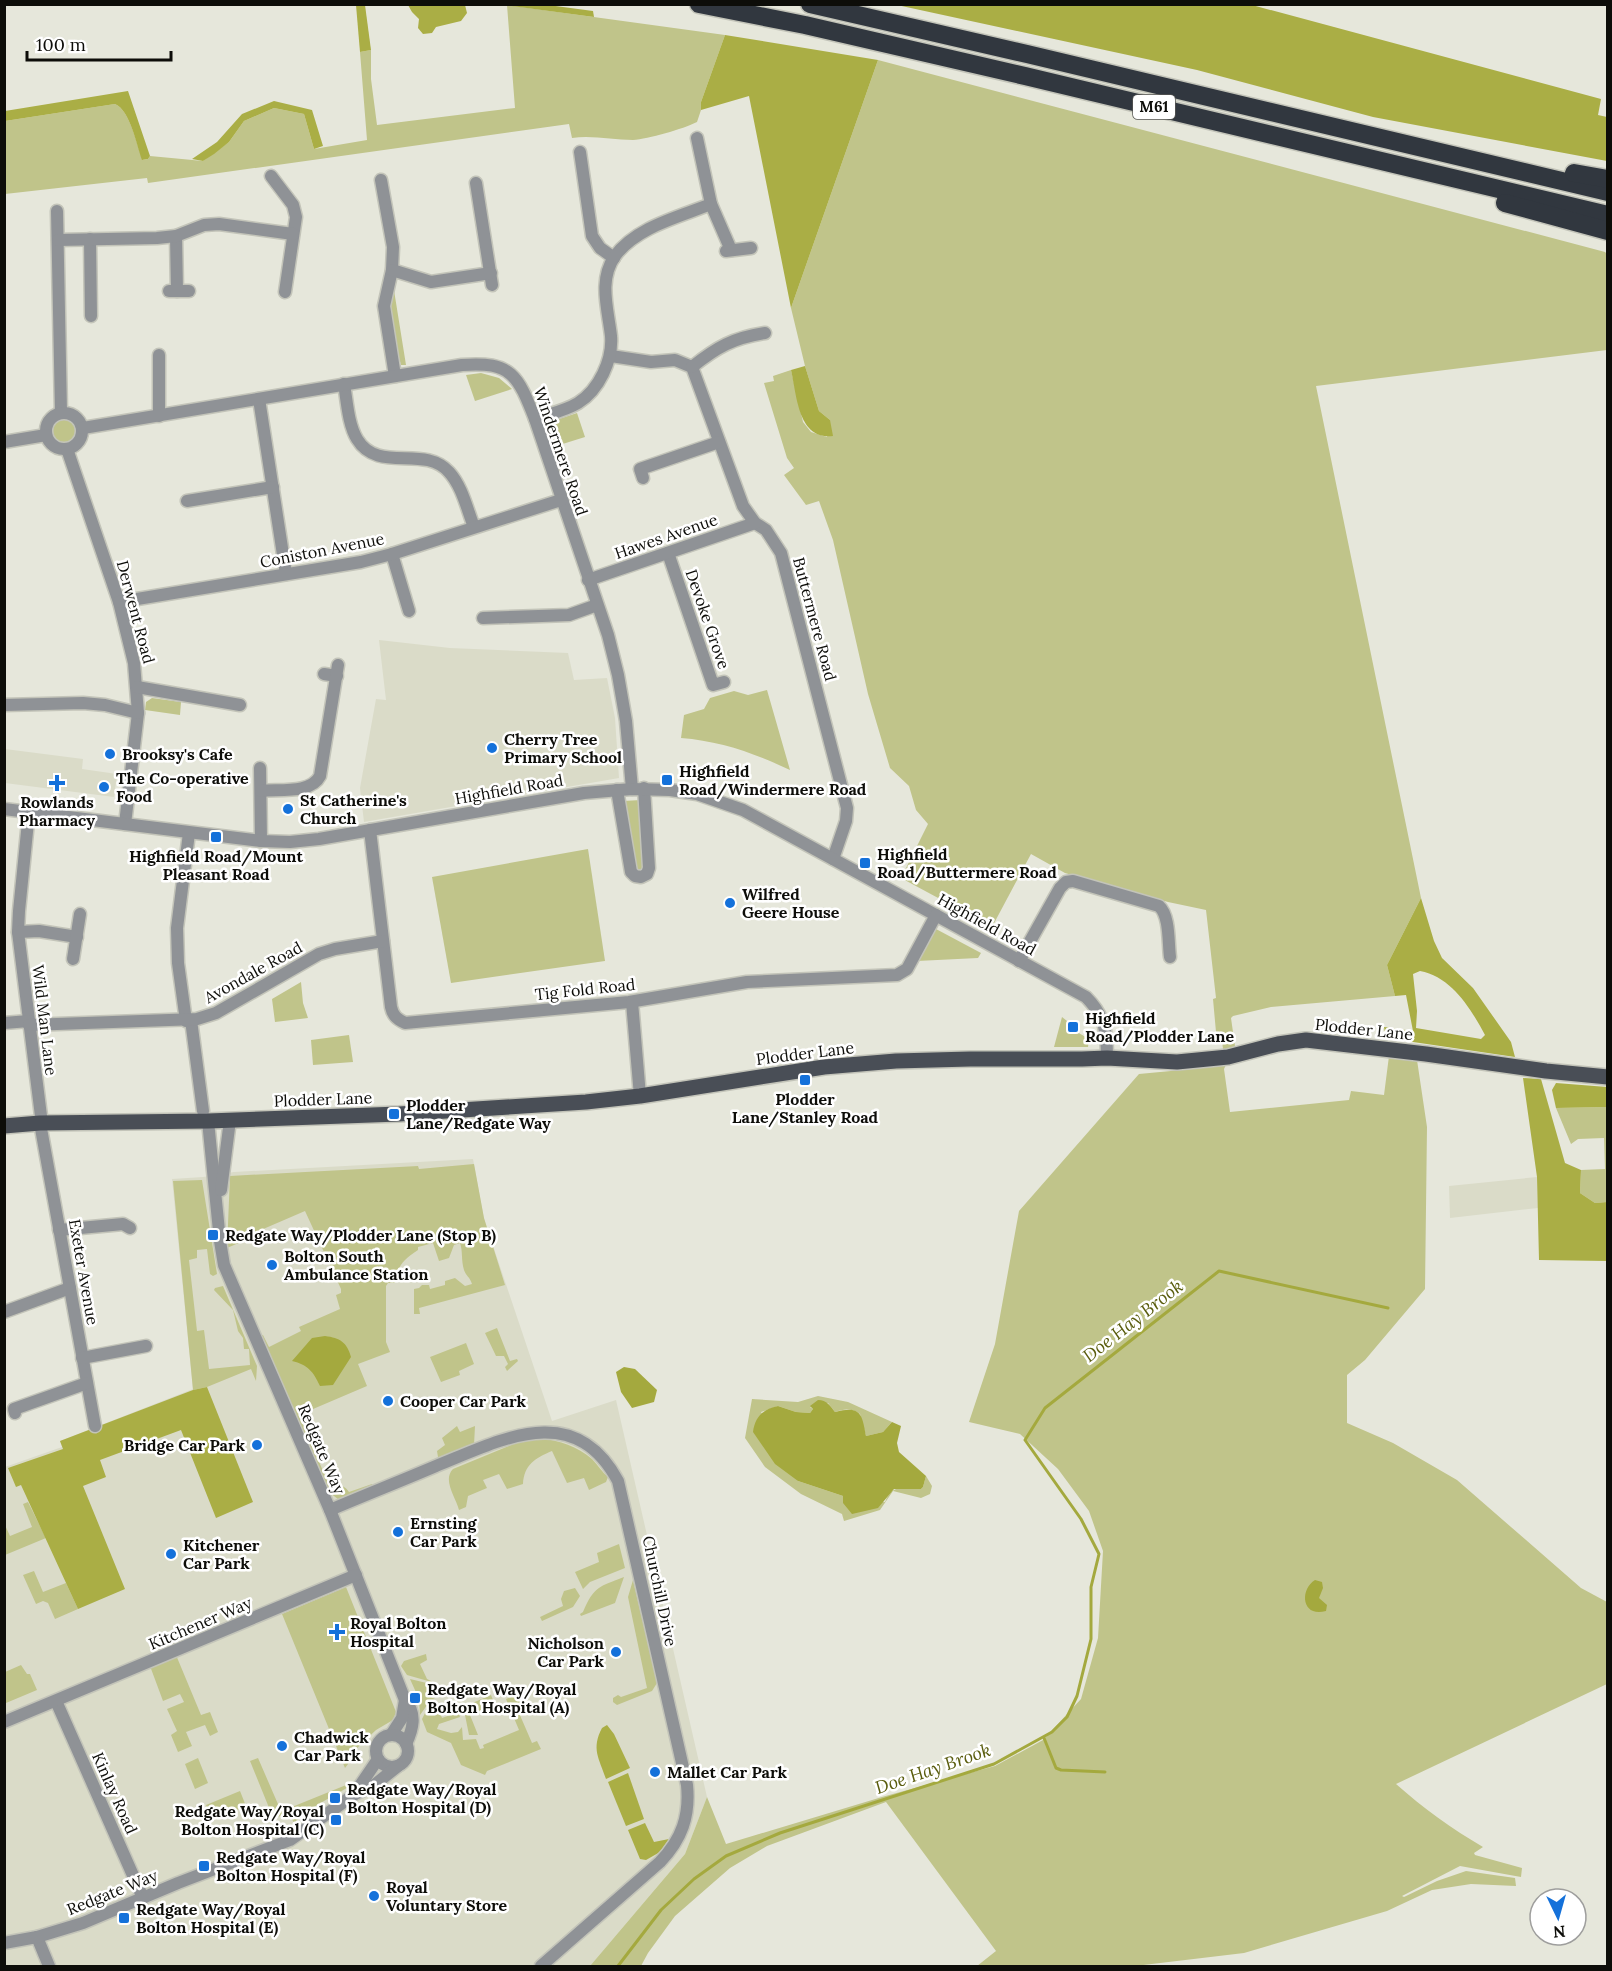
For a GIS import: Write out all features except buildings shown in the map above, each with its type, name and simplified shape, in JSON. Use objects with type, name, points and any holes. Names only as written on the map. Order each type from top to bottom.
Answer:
[{"type":"highway","name":"M61","points":[[699,4],[828,30],[1608,215]]},
{"type":"highway","name":"M61","points":[[810,4],[1608,192]]},
{"type":"highway","name":"M61","points":[[1412,146],[1608,179]]},
{"type":"highway","name":"M61","points":[[1345,153],[1496,200],[1608,231]]},
{"type":"main road","name":"Plodder Lane","points":[[4,1126],[205,1116],[230,1120],[417,1113],[586,1102],[640,1096],[834,1066],[959,1059],[1107,1058],[1160,1062],[1190,1061],[1228,1057],[1291,1042],[1322,1041],[1608,1077]]},
{"type":"street","points":[[698,138],[711,204],[728,251],[751,248]]},
{"type":"street","points":[[578,159],[592,236],[600,248],[614,258]]},
{"type":"street","points":[[271,176],[283,186],[295,211],[286,292]]},
{"type":"street","points":[[381,180],[390,196],[392,270],[384,306],[395,376]]},
{"type":"street","points":[[392,270],[438,283],[492,279],[476,183]]},
{"type":"street","points":[[535,419],[581,401],[602,375],[611,356],[605,286],[614,258],[624,246],[648,229],[711,204]]},
{"type":"street","points":[[57,212],[61,412]]},
{"type":"street","points":[[58,240],[157,238],[176,236],[204,225],[219,224],[293,234]]},
{"type":"street","points":[[176,236],[178,291]]},
{"type":"street","points":[[90,239],[86,272],[91,316]]},
{"type":"street","points":[[611,356],[651,362],[675,360],[692,368],[717,348],[758,331]]},
{"type":"street","points":[[159,355],[159,416]]},
{"type":"street","name":"Windermere Road","points":[[82,428],[462,365],[488,364],[516,378],[535,419],[608,635],[618,675],[649,868],[647,874],[641,877],[631,872],[617,790]]},
{"type":"street","name":"Buttermere Road","points":[[692,368],[743,506],[755,523],[766,530],[781,553],[847,808],[846,821],[833,859]]},
{"type":"street","points":[[344,384],[353,429],[362,446],[380,456],[419,458],[441,465],[456,480],[474,527]]},
{"type":"street","points":[[259,399],[286,574]]},
{"type":"street","points":[[61,412],[77,417],[82,428],[81,439],[67,449],[56,447],[46,435],[47,423],[55,414],[61,412]]},
{"type":"street","points":[[4,442],[46,435]]},
{"type":"street","points":[[643,478],[640,469],[719,442]]},
{"type":"street","name":"Derwent Road","points":[[67,449],[119,602],[134,663],[138,713],[125,824]]},
{"type":"street","points":[[187,501],[273,487]]},
{"type":"street","name":"Coniston Avenue","points":[[119,602],[361,562],[561,500]]},
{"type":"street","name":"Hawes Avenue","points":[[588,580],[755,523]]},
{"type":"street","name":"Devoke Grove","points":[[668,553],[713,685],[724,682]]},
{"type":"street","points":[[392,554],[409,611]]},
{"type":"street","points":[[483,618],[569,615],[597,605]]},
{"type":"street","points":[[261,791],[308,787],[317,783],[320,776],[322,735],[333,672]]},
{"type":"street","points":[[137,687],[240,705]]},
{"type":"street","points":[[4,705],[105,705],[138,713]]},
{"type":"street","points":[[260,768],[261,841]]},
{"type":"street","name":"Highfield Road","points":[[4,809],[189,833],[290,842],[617,790],[638,789],[697,794],[737,808],[1086,998],[1095,1006],[1106,1028],[1107,1058]]},
{"type":"street","name":"Wild Man Lane","points":[[29,812],[18,932],[41,1123]]},
{"type":"street","name":"Tig Fold Road","points":[[370,830],[392,1014],[397,1020],[405,1023],[632,1002],[747,982],[897,975],[907,969],[936,915]]},
{"type":"street","name":"Redgate Way","points":[[4,1943],[37,1937],[82,1923],[290,1840],[354,1794],[373,1786],[406,1759],[408,1749],[406,1744],[411,1733],[413,1719],[410,1705],[405,1700],[330,1510],[224,1265],[205,1116],[178,963],[177,928],[189,833]]},
{"type":"street","points":[[1019,961],[1060,888],[1066,882],[1073,881],[1159,906],[1165,917],[1170,957]]},
{"type":"street","points":[[74,959],[80,914]]},
{"type":"street","points":[[18,932],[39,931],[77,937]]},
{"type":"street","name":"Avondale Road","points":[[4,1023],[189,1020],[216,1013],[327,951],[383,941]]},
{"type":"street","points":[[632,1002],[640,1096]]},
{"type":"street","name":"Redgate Way","points":[[218,1209],[230,1120]]},
{"type":"street","name":"Exeter Avenue","points":[[41,1123],[95,1426]]},
{"type":"street","points":[[59,1230],[123,1224],[130,1228]]},
{"type":"street","points":[[4,1312],[70,1288]]},
{"type":"street","points":[[82,1358],[146,1346]]},
{"type":"street","points":[[15,1413],[14,1409],[87,1383]]},
{"type":"street","name":"Churchill Drive","points":[[330,1510],[503,1439],[534,1432],[563,1435],[588,1445],[610,1467],[618,1481],[687,1785],[689,1802],[687,1819],[672,1850],[541,1966]]},
{"type":"street","name":"Kitchener Way","points":[[4,1722],[356,1575]]},
{"type":"street","name":"Redgate Way","points":[[354,1794],[378,1759],[376,1753],[378,1743],[391,1735],[402,1718],[405,1700]]},
{"type":"street","name":"Kinlay Road","points":[[56,1701],[143,1898]]},
{"type":"street","points":[[391,1735],[400,1737],[406,1744]]},
{"type":"street","points":[[378,1759],[389,1767],[398,1766]]},
{"type":"street","points":[[37,1937],[49,1966]]},
{"type":"shaded area","points":[[356,5],[365,5],[371,50],[360,52]]},
{"type":"shaded area","points":[[408,5],[465,5],[467,13],[461,21],[436,27],[432,33],[423,34],[418,28],[419,19]]},
{"type":"shaded area","points":[[504,5],[548,5],[593,11],[594,17]]},
{"type":"shaded area","points":[[897,5],[1252,5],[1601,99],[1598,115],[1607,117],[1607,161],[1373,117],[1197,70]]},
{"type":"shaded area","points":[[725,35],[878,60],[791,308],[749,96],[701,110],[701,102]]},
{"type":"shaded area","points":[[128,91],[150,156],[148,159],[142,160],[129,121],[125,113],[115,104],[5,121],[5,111]]},
{"type":"shaded area","points":[[274,101],[312,110],[323,146],[314,149],[304,114],[274,108],[244,121],[229,142],[203,161],[192,159],[217,142],[242,114]]},
{"type":"shaded area","points":[[805,366],[819,411],[830,420],[833,436],[821,435],[813,431],[801,414],[791,370]]},
{"type":"shaded area","name":"Cherry Tree Primary School","points":[[379,640],[450,648],[568,653],[574,680],[607,678],[615,718],[619,778],[364,822],[360,788],[376,699],[386,700]]},
{"type":"shaded area","points":[[5,749],[83,759],[82,769],[117,774],[114,797],[5,783]]},
{"type":"shaded area","points":[[1421,898],[1434,941],[1442,958],[1473,988],[1511,1042],[1515,1057],[1386,1038],[1384,1027],[1413,1031],[1406,995],[1395,996],[1387,965]],"holes":[[[1420,971],[1431,974],[1451,987],[1467,1005],[1485,1035],[1481,1039],[1416,1028],[1417,1011],[1413,974]]]},
{"type":"shaded area","points":[[1523,1078],[1541,1079],[1565,1163],[1581,1170],[1580,1193],[1595,1203],[1607,1202],[1607,1261],[1539,1260],[1537,1177]]},
{"type":"shaded area","points":[[1556,1083],[1607,1087],[1607,1107],[1556,1108],[1552,1090]]},
{"type":"shaded area","name":"Royal Bolton Hospital","points":[[473,1159],[484,1219],[552,1421],[616,1400],[707,1797],[685,1854],[590,1966],[5,1966],[5,1467],[62,1447],[60,1441],[193,1389],[172,1179],[234,1172]]},
{"type":"shaded area","points":[[1537,1177],[1538,1208],[1450,1218],[1449,1186]]},
{"type":"shaded area","points":[[325,1336],[342,1342],[351,1357],[333,1385],[320,1386],[309,1369],[292,1361],[312,1338]]},
{"type":"shaded area","points":[[624,1367],[635,1369],[657,1390],[654,1402],[632,1408],[621,1392],[616,1372]]},
{"type":"shaded area","points":[[207,1387],[253,1502],[216,1518],[181,1430],[100,1460],[106,1477],[83,1486],[125,1589],[78,1609],[21,1485],[16,1487],[8,1468],[63,1449],[60,1441],[193,1390]]},
{"type":"shaded area","points":[[818,1400],[826,1402],[835,1412],[850,1410],[859,1413],[866,1436],[883,1432],[892,1422],[901,1426],[897,1443],[899,1452],[926,1476],[923,1487],[921,1489],[894,1489],[878,1508],[852,1514],[843,1503],[843,1496],[798,1481],[775,1464],[753,1432],[758,1418],[768,1409],[778,1406],[796,1412],[810,1413],[813,1409],[810,1406]]},
{"type":"shaded area","points":[[1315,1580],[1322,1582],[1323,1588],[1319,1598],[1327,1605],[1326,1611],[1312,1611],[1306,1602],[1307,1590]]},
{"type":"shaded area","points":[[607,1725],[614,1734],[630,1768],[606,1779],[599,1759],[597,1742],[602,1728]]},
{"type":"shaded area","points":[[628,1773],[644,1819],[626,1826],[608,1782]]},
{"type":"shaded area","points":[[645,1823],[654,1842],[669,1839],[660,1852],[646,1860],[640,1859],[628,1830]]},
{"type":"green space","points":[[507,5],[725,35],[701,102],[697,122],[683,128],[633,140],[572,138],[569,124],[148,183],[147,178],[5,194],[5,121],[115,104],[125,113],[129,121],[143,160],[150,156],[203,161],[229,142],[244,121],[274,108],[304,114],[314,149],[367,140],[360,52],[371,50],[371,79],[377,125],[515,108]]},
{"type":"green space","points":[[878,60],[1605,252],[1608,255],[1607,350],[1316,386],[1421,898],[1387,965],[1395,996],[1271,1007],[1233,1016],[1231,1018],[1235,1046],[1224,1069],[1230,1112],[1349,1100],[1351,1091],[1384,1095],[1389,1056],[1417,1060],[1427,1127],[1425,1289],[1365,1360],[1347,1375],[1347,1423],[1393,1443],[1457,1480],[1581,1588],[1607,1602],[1607,1684],[1396,1784],[1438,1818],[1483,1847],[1474,1853],[1475,1855],[1522,1868],[1521,1877],[1460,1866],[1402,1896],[1466,1871],[1515,1878],[1516,1886],[1471,1884],[1432,1890],[1387,1911],[1244,1953],[1135,1966],[977,1966],[996,1951],[886,1802],[767,1846],[730,1868],[675,1916],[641,1966],[590,1966],[685,1854],[707,1797],[726,1844],[995,1766],[1043,1740],[1081,1699],[1098,1638],[1103,1551],[1089,1511],[1058,1469],[1020,1434],[969,1422],[995,1344],[1019,1211],[1139,1074],[1213,1067],[1223,1049],[1221,1032],[1216,1032],[1213,999],[1216,998],[1206,910],[1168,902],[1065,873],[1031,854],[992,927],[901,878],[928,824],[916,810],[909,786],[890,768],[868,694],[833,540],[819,501],[806,505],[784,475],[794,468],[787,458],[764,383],[774,381],[773,376],[791,370],[803,422],[811,432],[827,437],[830,420],[819,411],[791,308]]},
{"type":"green space","points":[[393,284],[406,365],[401,365],[399,358],[396,359],[389,312]]},
{"type":"green space","points":[[481,373],[499,378],[512,389],[475,401],[466,375]]},
{"type":"green space","points":[[577,413],[585,437],[553,447],[548,432],[550,422]]},
{"type":"green space","points":[[64,417],[74,421],[78,431],[74,441],[64,445],[54,441],[50,431],[54,421]]},
{"type":"green space","points":[[767,690],[790,770],[737,749],[681,738],[684,715],[704,709],[710,698],[734,691],[748,695]]},
{"type":"green space","points":[[152,698],[181,702],[180,715],[145,710],[146,702]]},
{"type":"green space","points":[[641,800],[645,866],[643,872],[637,871],[623,801]]},
{"type":"green space","points":[[588,849],[605,961],[451,983],[432,877]]},
{"type":"green space","points":[[936,929],[981,953],[978,958],[917,961]]},
{"type":"green space","points":[[301,982],[303,1003],[308,1018],[275,1022],[272,999]]},
{"type":"green space","points":[[1062,1017],[1072,1029],[1089,1039],[1088,1047],[1054,1047]]},
{"type":"green space","points":[[349,1035],[353,1062],[313,1065],[311,1040]]},
{"type":"green space","points":[[1607,1107],[1607,1202],[1595,1203],[1580,1193],[1581,1170],[1605,1169],[1604,1138],[1578,1139],[1571,1144],[1556,1108]]},
{"type":"green space","points":[[474,1164],[484,1218],[505,1285],[419,1308],[420,1314],[414,1314],[414,1289],[422,1285],[429,1285],[430,1289],[445,1285],[445,1281],[455,1278],[465,1286],[472,1284],[464,1270],[460,1243],[454,1245],[449,1258],[439,1261],[433,1243],[418,1247],[418,1250],[402,1264],[395,1283],[388,1283],[386,1286],[386,1342],[390,1352],[358,1364],[367,1386],[306,1412],[309,1420],[302,1422],[329,1485],[341,1486],[349,1492],[372,1484],[373,1487],[338,1499],[330,1493],[260,1335],[263,1335],[269,1347],[301,1331],[299,1327],[340,1309],[336,1295],[341,1293],[341,1289],[305,1211],[247,1236],[248,1239],[227,1248],[230,1176],[418,1166],[419,1169]]},
{"type":"green space","points":[[202,1180],[217,1274],[213,1276],[210,1274],[207,1249],[197,1250],[197,1258],[189,1260],[197,1331],[204,1330],[209,1369],[250,1365],[249,1349],[244,1349],[243,1338],[238,1331],[233,1310],[214,1290],[223,1286],[257,1366],[256,1381],[251,1369],[207,1387],[193,1390],[173,1181]]},
{"type":"green space","points":[[497,1328],[510,1361],[517,1359],[518,1361],[507,1371],[505,1367],[508,1364],[504,1356],[496,1356],[485,1333]]},
{"type":"green space","points":[[466,1343],[474,1364],[459,1371],[460,1375],[441,1382],[430,1357]]},
{"type":"green space","points":[[818,1396],[848,1402],[892,1422],[883,1432],[866,1436],[860,1414],[848,1410],[835,1412],[828,1403],[810,1407],[813,1409],[810,1413],[796,1412],[778,1406],[761,1412],[798,1481],[843,1496],[885,1502],[891,1492],[895,1489],[921,1489],[926,1476],[932,1486],[930,1494],[921,1498],[893,1491],[880,1510],[844,1521],[842,1514],[801,1494],[765,1467],[745,1438],[752,1399],[798,1402]]},
{"type":"green space","points":[[457,1426],[460,1432],[475,1426],[474,1445],[441,1459],[437,1451],[445,1445],[442,1438]]},
{"type":"green space","points":[[540,1438],[568,1445],[586,1454],[608,1477],[606,1482],[589,1490],[584,1478],[567,1483],[552,1451],[540,1456],[528,1467],[523,1484],[507,1489],[499,1474],[483,1480],[487,1488],[468,1496],[466,1507],[459,1510],[449,1484],[450,1473],[453,1469],[521,1441]]},
{"type":"green space","points":[[28,1502],[46,1538],[5,1555],[4,1523],[10,1536],[32,1527],[23,1504]]},
{"type":"green space","points":[[619,1544],[625,1568],[590,1582],[583,1589],[575,1572],[599,1562],[597,1553]]},
{"type":"green space","points":[[34,1571],[43,1592],[66,1583],[78,1609],[55,1619],[48,1603],[43,1601],[36,1604],[23,1575]]},
{"type":"green space","points":[[624,1577],[615,1603],[581,1616],[580,1614],[598,1588]]},
{"type":"green space","points":[[633,1580],[657,1683],[652,1691],[617,1705],[613,1702],[613,1698],[618,1695],[621,1697],[647,1688],[628,1597]]},
{"type":"green space","points":[[346,1587],[396,1712],[393,1720],[376,1730],[354,1751],[355,1755],[345,1768],[282,1614]]},
{"type":"green space","points":[[575,1588],[580,1596],[573,1607],[542,1621],[540,1617],[563,1606],[561,1599],[564,1591]]},
{"type":"green space","points":[[426,1654],[427,1660],[420,1664],[427,1679],[435,1683],[407,1675],[401,1666],[404,1661]]},
{"type":"green space","points":[[176,1655],[201,1715],[210,1712],[218,1732],[210,1736],[205,1725],[186,1732],[192,1746],[178,1752],[171,1735],[177,1731],[167,1709],[184,1702],[180,1694],[163,1701],[150,1666]]},
{"type":"green space","points":[[21,1665],[27,1674],[30,1674],[37,1690],[6,1703],[5,1672]]},
{"type":"green space","points":[[410,1679],[435,1685],[435,1687],[428,1687],[427,1695],[435,1699],[430,1701],[420,1715],[419,1699]]},
{"type":"green space","points":[[514,1686],[521,1704],[516,1706],[532,1743],[537,1741],[541,1749],[487,1771],[485,1775],[461,1765],[451,1743],[427,1732],[422,1719],[427,1709],[431,1711],[438,1708],[442,1718],[453,1714],[450,1706],[455,1704],[460,1717],[439,1724],[437,1729],[451,1733],[458,1732],[462,1727],[463,1740],[476,1739],[480,1749],[484,1748],[483,1745],[519,1730],[506,1699],[513,1696],[509,1688]]},
{"type":"green space","points":[[491,1695],[495,1705],[470,1715],[478,1735],[469,1735],[465,1715],[470,1704]]},
{"type":"green space","points":[[198,1758],[208,1783],[195,1789],[185,1764]]},
{"type":"green space","points":[[258,1758],[281,1811],[284,1810],[286,1814],[275,1818],[272,1815],[250,1761]]},
{"type":"green space","points":[[351,1783],[352,1785],[317,1805],[294,1823],[287,1809]]},
{"type":"green space","points":[[240,1791],[246,1806],[212,1820],[206,1805]]},
{"type":"waterway","name":"Doe Hay Brook","points":[[618,1966],[661,1910],[694,1879],[726,1856],[780,1833],[994,1764],[1052,1732],[1067,1717],[1077,1696],[1091,1639],[1091,1587],[1099,1554],[1081,1519],[1025,1440],[1045,1408],[1219,1271],[1388,1308]]},
{"type":"waterway","points":[[1044,1738],[1056,1768],[1105,1772]]},
{"type":"place","name":"Cherry Tree Primary School","points":[[492,748]]},
{"type":"place","name":"Brooksy's Cafe","points":[[110,754]]},
{"type":"place","name":"Highfield Road/Windermere Road","points":[[667,780]]},
{"type":"place","name":"Rowlands Pharmacy","points":[[57,783]]},
{"type":"place","name":"The Co-operative Food","points":[[104,787]]},
{"type":"place","name":"St Catherine's Church","points":[[288,809]]},
{"type":"place","name":"Highfield Road/Mount Pleasant Road","points":[[216,837]]},
{"type":"place","name":"Highfield Road/Buttermere Road","points":[[865,863]]},
{"type":"place","name":"Wilfred Geere House","points":[[730,903]]},
{"type":"place","name":"Highfield Road/Plodder Lane","points":[[1073,1027]]},
{"type":"place","name":"Plodder Lane/Stanley Road","points":[[805,1080]]},
{"type":"place","name":"Plodder Lane/Redgate Way","points":[[394,1114]]},
{"type":"place","name":"Redgate Way/Plodder Lane (Stop B)","points":[[213,1235]]},
{"type":"place","name":"Bolton South Ambulance Station","points":[[272,1265]]},
{"type":"place","name":"Cooper Car Park","points":[[388,1401]]},
{"type":"place","name":"Bridge Car Park","points":[[257,1445]]},
{"type":"place","name":"Ernsting Car Park","points":[[398,1532]]},
{"type":"place","name":"Kitchener Car Park","points":[[171,1554]]},
{"type":"place","name":"Royal Bolton Hospital","points":[[337,1632]]},
{"type":"place","name":"Nicholson Car Park","points":[[616,1652]]},
{"type":"place","name":"Redgate Way/Royal Bolton Hospital (A)","points":[[415,1698]]},
{"type":"place","name":"Chadwick Car Park","points":[[282,1746]]},
{"type":"place","name":"Mallet Car Park","points":[[655,1772]]},
{"type":"place","name":"Redgate Way/Royal Bolton Hospital (D)","points":[[335,1798]]},
{"type":"place","name":"Redgate Way/Royal Bolton Hospital (C)","points":[[336,1820]]},
{"type":"place","name":"Redgate Way/Royal Bolton Hospital (F)","points":[[204,1866]]},
{"type":"place","name":"Royal Voluntary Store","points":[[374,1896]]},
{"type":"place","name":"Redgate Way/Royal Bolton Hospital (E)","points":[[124,1918]]}]
